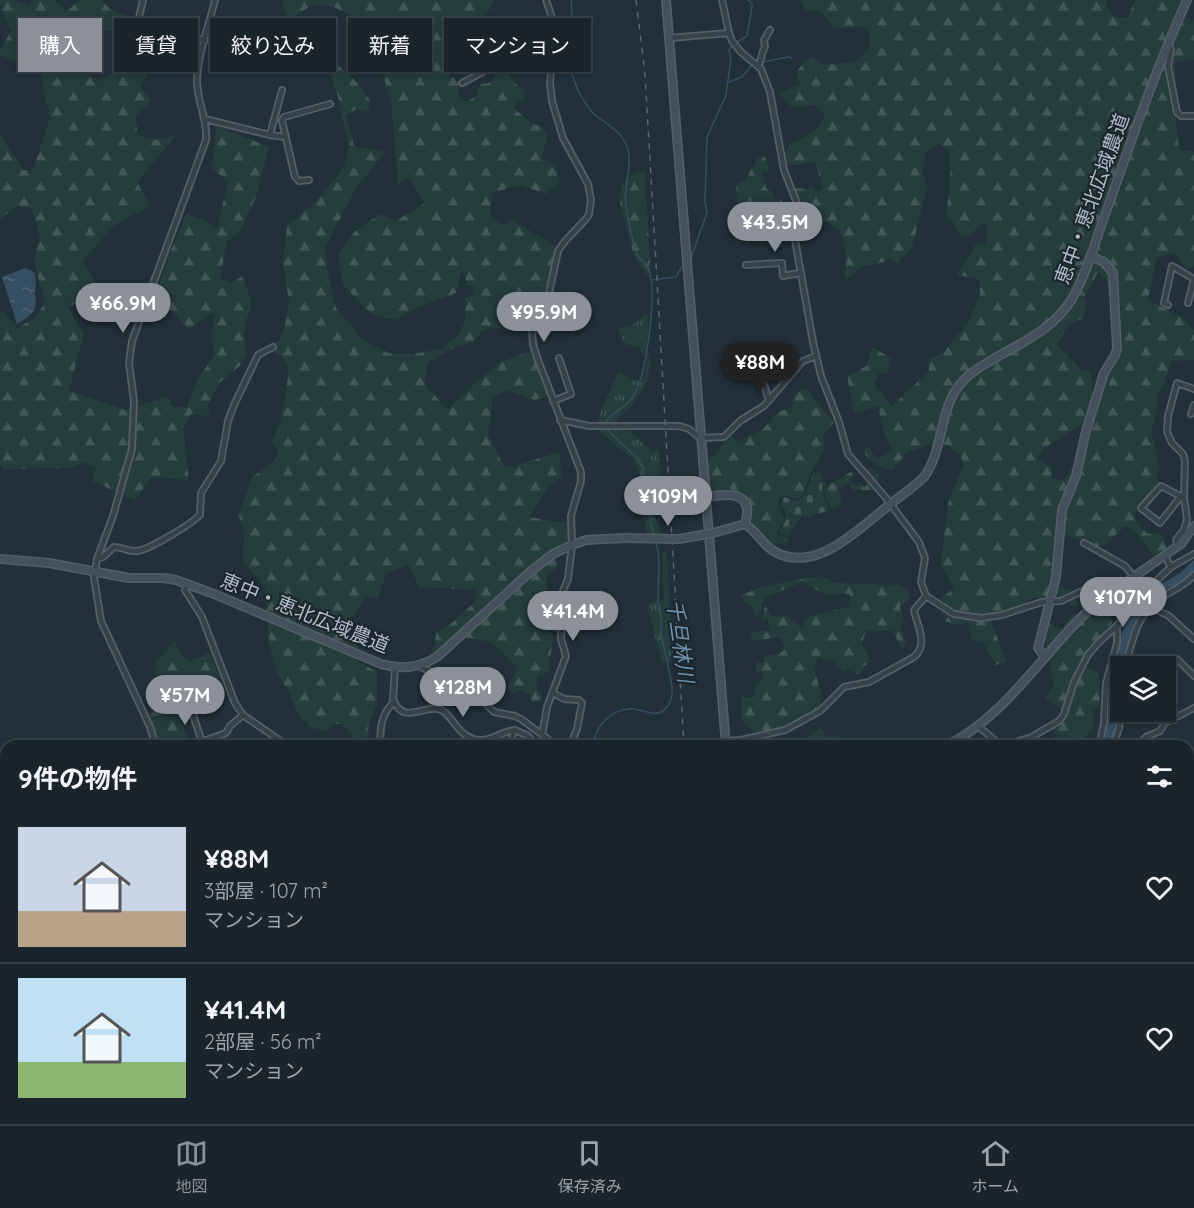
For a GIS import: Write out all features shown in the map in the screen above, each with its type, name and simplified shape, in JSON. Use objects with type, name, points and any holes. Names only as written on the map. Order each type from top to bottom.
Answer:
[{"type":"street","points":[[143,0],[131,43],[132,47],[145,50],[180,37],[205,40]]},
{"type":"street","points":[[154,740],[101,621],[94,571],[129,464],[134,438],[130,351],[202,151],[206,132],[197,78],[215,0]]},
{"type":"street","points":[[546,0],[552,18]]},
{"type":"street","points":[[666,0],[726,740]]},
{"type":"street","points":[[722,0],[729,33],[736,47],[758,66],[770,92],[784,170],[796,201],[795,240],[821,376],[839,422],[848,454],[915,536],[922,550],[925,562],[921,582],[926,596],[954,614],[981,618],[1002,615],[1032,604],[1061,602],[1075,594],[1094,590],[1105,592],[1134,606]]},
{"type":"street","name":"恵中・恵北広域農道","points":[[0,559],[49,563],[129,578],[164,578],[187,583],[372,660],[395,667],[419,666],[444,652],[544,560],[572,545],[594,539],[679,539],[745,524],[776,553],[788,557],[819,554],[834,547],[918,483],[931,467],[950,399],[956,388],[970,374],[1054,322],[1074,296],[1168,43],[1187,0]]},
{"type":"street","points":[[758,66],[761,62],[760,55],[765,47],[764,40],[770,30]]},
{"type":"street","points":[[669,38],[729,33]]},
{"type":"street","points":[[1168,43],[1171,50],[1168,66],[1177,112],[1181,117],[1194,116]]},
{"type":"street","points":[[462,83],[483,72]]},
{"type":"street","points":[[542,735],[547,707],[566,656],[561,639],[563,591],[568,579],[572,545],[571,516],[581,481],[581,472],[533,344],[532,327],[542,314],[548,298],[558,251],[586,219],[591,200],[590,188],[568,150],[557,120],[550,90],[551,72]]},
{"type":"street","points":[[270,135],[282,90]]},
{"type":"street","points":[[309,180],[299,181],[295,177],[282,121],[284,117],[330,104]]},
{"type":"street","points":[[205,119],[286,137]]},
{"type":"street","points":[[1045,657],[1038,648],[1056,577],[1062,510],[1076,476],[1086,431],[1104,373],[1117,348],[1113,273],[1104,262],[1090,256]]},
{"type":"street","points":[[746,265],[782,264],[783,276],[800,273]]},
{"type":"street","points":[[1168,305],[1164,303],[1172,266],[1194,279],[1188,303]]},
{"type":"street","points":[[97,560],[114,547],[134,552],[145,550],[184,528],[200,515],[201,493],[221,461],[228,421],[234,405],[258,355],[273,347]]},
{"type":"street","points":[[754,356],[769,400]]},
{"type":"street","points":[[560,420],[589,426],[679,426],[689,429],[700,438],[724,437],[740,421],[753,414],[769,400],[804,361],[816,356]]},
{"type":"street","points":[[553,401],[571,394],[559,358]]},
{"type":"street","points":[[1177,547],[1176,540],[1184,530],[1187,519],[1183,497],[1185,461],[1183,454],[1168,437],[1167,426],[1177,383],[1194,389]]},
{"type":"street","points":[[1191,414],[1194,405]]},
{"type":"street","points":[[1161,486],[1183,497],[1160,523],[1141,508],[1161,486]]},
{"type":"street","points":[[706,497],[723,494],[740,497],[748,511],[745,524]]},
{"type":"street","points":[[956,740],[978,726],[1017,691],[1078,620],[1104,597],[1177,547],[1194,526]]},
{"type":"street","points":[[1084,543],[1125,566],[1134,577]]},
{"type":"street","points":[[1023,740],[1034,736],[1062,718],[1074,682],[1088,655],[1123,621],[1152,585],[1171,567],[1194,554]]},
{"type":"street","points":[[1165,556],[1171,567]]},
{"type":"street","points":[[1128,656],[1135,628],[1150,606],[1194,575]]},
{"type":"street","points":[[187,583],[185,590],[202,617],[235,703],[243,715],[279,740]]},
{"type":"street","points":[[741,740],[785,730],[819,711],[844,687],[869,682],[914,657],[920,652],[921,642],[921,630],[915,610],[926,596]]},
{"type":"street","points":[[1142,598],[1150,606],[1169,616],[1194,639]]},
{"type":"street","points":[[1100,740],[1104,723],[1106,683],[1117,643],[1117,626]]},
{"type":"street","points":[[1176,660],[1194,676]]},
{"type":"street","points":[[419,666],[463,681],[494,712],[515,716],[548,740]]},
{"type":"street","points":[[395,667],[394,702],[402,711],[408,713],[431,709],[442,710],[458,730],[475,739],[494,738],[514,730],[528,736],[531,740]]},
{"type":"street","points":[[553,693],[564,699],[579,700],[582,703],[572,740]]},
{"type":"street","points":[[381,740],[381,725],[388,708],[394,702]]},
{"type":"street","points":[[189,703],[201,740]]},
{"type":"street","points":[[1143,740],[1160,731],[1165,723],[1194,708]]},
{"type":"street","points":[[207,740],[226,733],[230,726],[243,715]]},
{"type":"street","points":[[1115,740],[1120,722]]},
{"type":"street","points":[[978,726],[996,740]]},
{"type":"street","points":[[512,740],[514,730]]},
{"type":"street","points":[[1034,736],[1035,740]]},
{"type":"green space","points":[[0,0],[14,0],[29,5],[32,0],[54,0],[67,11],[80,0],[101,0],[112,11],[132,17],[114,18],[114,30],[102,31],[102,18],[18,18],[18,61],[0,55],[11,31]]},
{"type":"green space","points":[[282,0],[494,0],[487,14],[479,18],[444,18],[444,72],[459,82],[459,97],[466,102],[477,95],[480,84],[489,83],[496,77],[494,72],[508,72],[525,90],[524,102],[517,101],[514,109],[535,125],[542,126],[547,136],[542,159],[556,165],[559,183],[546,194],[520,185],[492,193],[490,212],[499,224],[507,224],[512,220],[555,246],[547,285],[536,311],[518,328],[505,330],[491,327],[481,332],[473,342],[457,346],[427,363],[425,385],[448,410],[500,362],[532,351],[549,396],[535,400],[506,390],[493,397],[488,435],[504,466],[511,467],[559,452],[562,477],[550,485],[529,517],[567,522],[570,539],[557,549],[557,568],[546,575],[547,590],[539,594],[546,627],[553,636],[549,672],[538,676],[536,688],[541,693],[542,700],[532,702],[530,696],[521,689],[514,693],[507,689],[517,668],[492,642],[458,636],[442,652],[428,659],[435,644],[436,633],[452,623],[476,601],[475,590],[419,587],[409,565],[386,573],[378,598],[366,597],[351,619],[347,633],[358,644],[356,660],[377,672],[377,704],[368,728],[369,740],[355,740],[343,724],[334,724],[324,731],[310,727],[298,714],[290,694],[277,673],[269,643],[265,587],[243,562],[244,533],[239,516],[251,478],[274,462],[279,453],[271,442],[281,422],[289,369],[281,355],[274,353],[285,325],[289,302],[283,263],[287,225],[314,204],[344,168],[349,147],[337,93],[329,72],[336,72],[336,65],[348,72],[370,100],[368,112],[357,109],[346,115],[354,146],[385,152],[356,188],[326,246],[327,267],[336,308],[363,340],[388,353],[413,354],[441,349],[459,335],[465,321],[465,298],[473,294],[473,287],[467,285],[465,275],[461,272],[456,293],[413,309],[396,320],[372,314],[343,284],[338,255],[355,231],[380,214],[396,221],[425,203],[409,178],[398,184],[391,101],[382,72],[432,72],[432,18],[353,18],[332,6],[313,5],[296,15],[298,18],[286,18]]},
{"type":"green space","points":[[800,0],[1107,0],[1107,6],[1115,17],[1128,17],[1135,0],[1182,0],[1177,12],[1194,19],[1194,60],[1175,62],[1179,149],[1194,152],[1194,267],[1186,268],[1178,256],[1169,253],[1156,260],[1148,300],[1181,317],[1194,330],[1194,360],[1171,361],[1164,385],[1157,395],[1158,406],[1151,429],[1159,468],[1156,475],[1159,484],[1133,514],[1138,524],[1148,534],[1156,532],[1163,536],[1167,548],[1154,556],[1135,532],[1126,525],[1106,544],[1096,546],[1055,531],[1053,570],[1048,584],[1071,591],[1091,583],[1093,592],[1107,604],[1112,623],[1079,664],[1099,673],[1100,706],[1093,710],[1094,727],[1082,740],[1050,740],[1056,735],[1053,726],[1060,719],[1060,708],[1045,698],[1054,685],[1044,635],[1048,624],[1062,629],[1073,614],[1082,621],[1089,614],[1081,607],[1074,607],[1056,596],[1032,598],[1012,611],[988,614],[1007,662],[996,665],[983,642],[972,640],[968,622],[957,625],[945,621],[939,600],[954,588],[941,563],[948,503],[964,463],[959,454],[947,445],[933,443],[906,453],[893,470],[877,465],[865,454],[866,445],[876,458],[883,457],[892,449],[884,433],[878,406],[854,413],[847,376],[867,366],[872,347],[891,358],[887,373],[879,373],[874,384],[892,406],[929,371],[929,359],[944,352],[969,321],[980,294],[979,279],[957,275],[976,244],[985,245],[987,226],[981,224],[970,235],[960,236],[953,221],[945,216],[950,190],[950,151],[939,143],[926,151],[922,172],[927,187],[912,248],[897,264],[891,259],[864,266],[845,278],[847,254],[840,231],[826,221],[806,229],[800,223],[802,211],[794,188],[808,189],[812,186],[816,192],[823,189],[816,163],[794,165],[784,158],[789,144],[811,133],[819,126],[825,115],[814,105],[792,107],[778,93],[800,85],[797,71],[804,62],[812,57],[822,65],[855,62],[871,48],[868,27],[835,28],[818,10],[806,11]],"holes":[[[1098,272],[1106,278],[1110,302],[1120,302],[1122,342],[1117,360],[1106,374],[1078,470],[1072,468],[1064,480],[1051,479],[1052,469],[1038,458],[1044,448],[1087,421],[1092,390],[1090,371],[1083,371],[1056,345],[1069,324],[1084,318],[1087,303],[1084,298]]]},
{"type":"green space","points":[[40,72],[85,72],[100,81],[114,72],[151,72],[140,87],[152,101],[135,117],[138,135],[154,140],[177,135],[137,182],[150,206],[114,225],[83,261],[98,288],[68,308],[84,334],[69,390],[125,410],[167,397],[172,406],[187,408],[197,380],[215,354],[211,338],[215,314],[211,313],[188,330],[174,313],[153,302],[187,213],[217,227],[228,182],[212,168],[216,126],[269,147],[257,194],[240,232],[227,241],[220,278],[230,283],[243,276],[252,307],[246,320],[244,339],[247,353],[241,365],[218,384],[207,407],[210,416],[191,414],[183,430],[189,480],[152,477],[135,500],[92,481],[96,467],[84,462],[72,468],[4,469],[0,464],[0,313],[3,311],[17,328],[34,319],[45,303],[34,262],[40,237],[32,208],[18,206],[0,219],[0,135],[23,170],[33,170],[50,118]]},
{"type":"green space","points":[[759,157],[765,157],[769,172],[762,171],[761,174],[766,188],[776,200],[782,200],[785,226],[782,246],[771,248],[763,234],[751,242],[736,243],[729,223],[732,215],[738,211],[736,185],[745,180]]},
{"type":"green space","points":[[636,172],[645,172],[650,262],[648,276],[634,256],[620,203],[621,184]]},
{"type":"green space","points":[[644,314],[649,315],[648,381],[632,405],[618,418],[618,430],[630,432],[652,451],[658,450],[662,481],[650,477],[643,478],[645,505],[652,509],[662,536],[647,534],[641,507],[641,477],[634,460],[599,431],[599,416],[618,372],[642,383],[647,361],[639,347],[625,344],[617,328],[632,325]]},
{"type":"green space","points":[[806,389],[834,422],[823,436],[825,449],[811,473],[802,496],[795,499],[784,495],[780,497],[778,507],[785,519],[777,532],[778,536],[788,538],[787,543],[771,545],[755,530],[747,504],[742,497],[728,488],[723,492],[709,493],[706,459],[714,456],[731,434],[738,442],[763,429],[778,412],[792,407],[794,393]]},
{"type":"green space","points":[[864,468],[875,470],[880,477],[872,490],[853,490],[848,483],[838,489],[842,498],[839,506],[831,509],[823,491],[824,480],[827,486],[851,472],[854,475],[849,479],[857,487],[861,484],[864,487],[871,482],[861,471]]},
{"type":"green space","points":[[820,471],[823,478],[822,492],[830,510],[809,517],[803,516],[791,531],[790,537],[779,533],[786,520],[786,510],[780,508],[784,497],[796,501],[804,496],[814,472]]},
{"type":"green space","points":[[662,552],[667,553],[673,660],[662,663],[647,603],[664,600]]},
{"type":"green space","points":[[819,576],[836,583],[900,585],[910,593],[909,600],[900,606],[903,622],[900,627],[907,644],[901,648],[893,631],[866,631],[862,643],[871,661],[862,668],[859,676],[850,670],[844,672],[831,660],[818,658],[814,667],[821,693],[821,705],[816,710],[776,729],[754,732],[741,718],[741,697],[753,697],[756,683],[762,681],[762,673],[756,672],[756,663],[764,662],[764,655],[778,655],[785,649],[781,637],[752,641],[750,633],[770,630],[768,619],[761,620],[765,606],[771,616],[788,617],[802,628],[805,618],[850,606],[849,594],[824,594],[802,582],[764,598],[760,613],[755,617],[752,605],[740,596],[761,587]]},
{"type":"green space","points":[[175,641],[179,652],[189,661],[210,653],[220,678],[182,688],[177,705],[188,740],[156,740],[148,715],[153,707],[156,662]]},
{"type":"green space","points":[[822,727],[825,737],[840,735],[836,740],[793,740],[808,737]]},
{"type":"water","points":[[25,268],[34,272],[36,306],[30,315],[17,324],[2,277]]},
{"type":"waterway","name":"千旦林川","points":[[571,0],[570,68],[581,96],[590,109],[616,131],[626,144],[629,168],[625,199],[629,225],[638,256],[648,268],[651,281],[652,297],[647,352],[639,384],[631,399],[605,423]]},
{"type":"waterway","points":[[737,42],[747,36],[752,5],[748,0]]},
{"type":"waterway","points":[[690,260],[707,213],[705,202],[707,137],[726,95],[731,58],[729,50],[732,45]]},
{"type":"waterway","points":[[763,62],[792,58]]},
{"type":"waterway","points":[[729,82],[742,77],[753,64]]},
{"type":"waterway","points":[[651,280],[676,277],[683,265]]},
{"type":"waterway","name":"千旦林川","points":[[605,428],[637,458],[644,469],[646,505],[654,535]]},
{"type":"waterway","name":"千旦林川","points":[[594,740],[606,719],[618,711],[633,709],[660,713],[667,707],[671,698],[671,680],[661,635],[658,598],[659,563],[656,542]]},
{"type":"waterway","points":[[1107,740],[1115,717],[1114,678],[1121,659],[1126,633],[1140,606],[1155,592],[1183,576],[1194,565]]},
{"type":"railway","points":[[636,0],[645,74],[684,740]]}]
